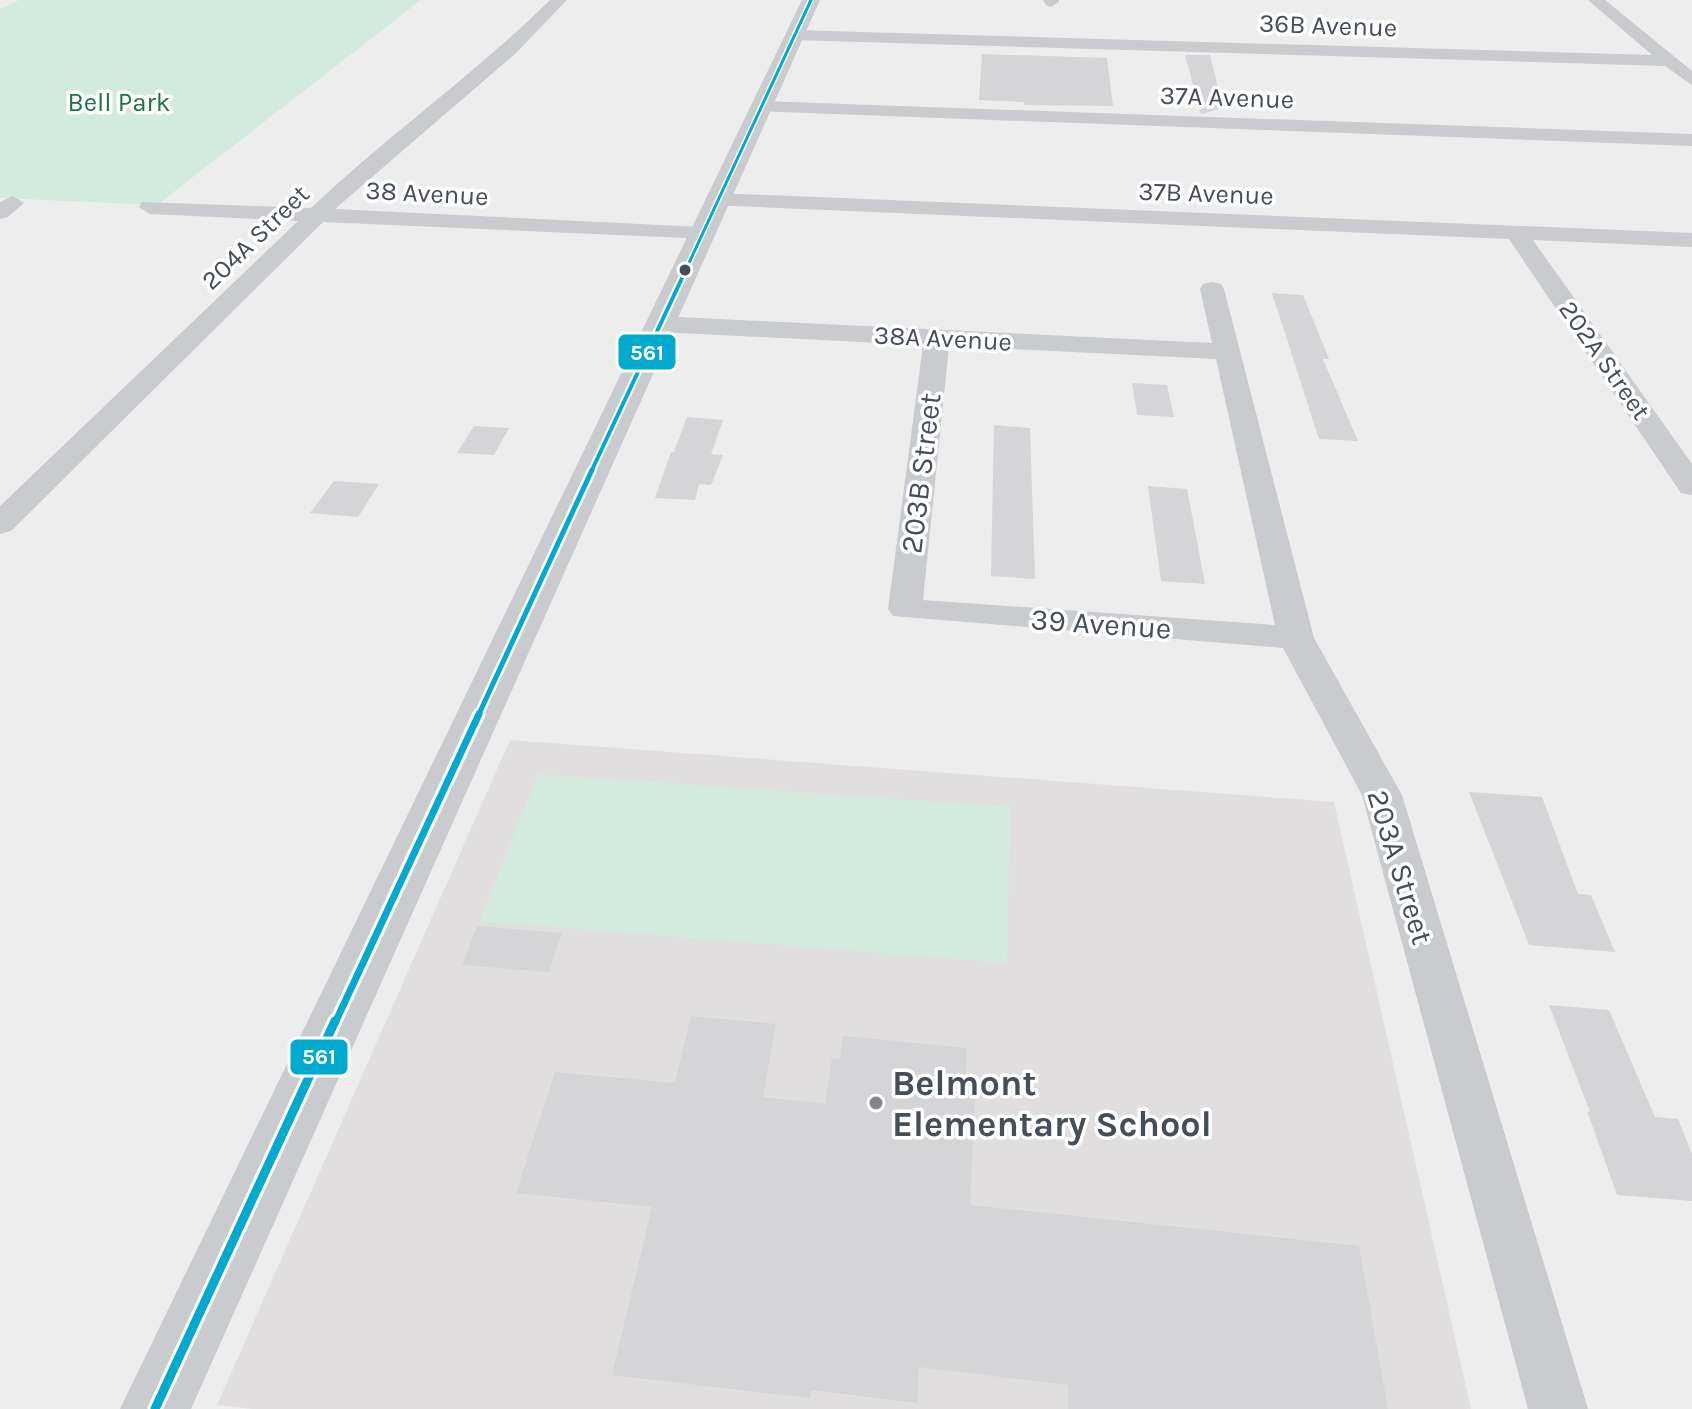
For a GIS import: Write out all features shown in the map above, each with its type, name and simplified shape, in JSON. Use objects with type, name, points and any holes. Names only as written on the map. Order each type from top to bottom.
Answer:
[{"type":"street","name":"204A Street","points":[[0,524],[350,183],[509,50],[559,0]]},
{"type":"street","points":[[155,1409],[811,0]]},
{"type":"street","points":[[1596,0],[1689,76]]},
{"type":"street","name":"36B Avenue","points":[[794,35],[1669,61]]},
{"type":"street","name":"37A Avenue","points":[[760,107],[1692,140]]},
{"type":"street","name":"37B Avenue","points":[[717,200],[1692,240]]},
{"type":"street","name":"38 Avenue","points":[[150,207],[701,234]]},
{"type":"street","name":"202A Street","points":[[1517,234],[1692,486]]},
{"type":"street","name":"203A Street","points":[[1212,289],[1296,638],[1382,795],[1558,1409]]},
{"type":"street","name":"38A Avenue","points":[[659,324],[1227,352]]},
{"type":"street","name":"203B Street","points":[[905,609],[937,338]]},
{"type":"street","name":"39 Avenue","points":[[905,609],[1296,638]]},
{"type":"shaded area","name":"Belmont Elementary School","points":[[510,740],[1334,802],[1471,1409],[253,1409],[217,1405]]},
{"type":"green space","name":"Bell Park","points":[[19,0],[421,0],[157,205],[0,198],[0,9]]},
{"type":"green space","points":[[538,774],[1010,807],[1007,963],[480,921]]},
{"type":"building","points":[[982,54],[1107,58],[1113,106],[1024,105],[1024,102],[979,100]]},
{"type":"building","points":[[1185,55],[1210,55],[1223,108],[1201,114]]},
{"type":"building","points":[[1272,293],[1303,295],[1329,359],[1323,359],[1358,441],[1319,439]]},
{"type":"building","points":[[1132,383],[1167,385],[1174,417],[1137,415]]},
{"type":"building","points":[[687,417],[723,420],[711,454],[723,455],[711,485],[699,484],[695,500],[655,498],[671,452],[674,452]]},
{"type":"building","points":[[994,425],[1030,428],[1035,579],[991,576]]},
{"type":"building","points":[[474,426],[509,428],[494,455],[457,453]]},
{"type":"building","points":[[334,481],[379,484],[358,517],[310,513]]},
{"type":"building","points":[[1148,486],[1187,489],[1205,584],[1161,581]]},
{"type":"building","points":[[1469,792],[1542,797],[1578,894],[1591,895],[1615,952],[1529,945]]},
{"type":"building","points":[[477,926],[562,933],[549,972],[462,965]]},
{"type":"building","points":[[1549,1005],[1609,1010],[1655,1117],[1678,1119],[1692,1154],[1692,1201],[1617,1195],[1587,1111],[1590,1112]]},
{"type":"building","points":[[691,1016],[776,1024],[763,1097],[825,1104],[832,1058],[840,1059],[843,1036],[967,1048],[966,1075],[976,1076],[970,1205],[1359,1246],[1388,1409],[1068,1409],[1068,1385],[919,1367],[917,1403],[811,1390],[810,1398],[612,1375],[652,1207],[516,1193],[555,1072],[675,1083]]},
{"type":"transit line","name":"561","points":[[155,1409],[811,0]]},
{"type":"place","name":"Belmont Elementary School","points":[[876,1103]]}]
